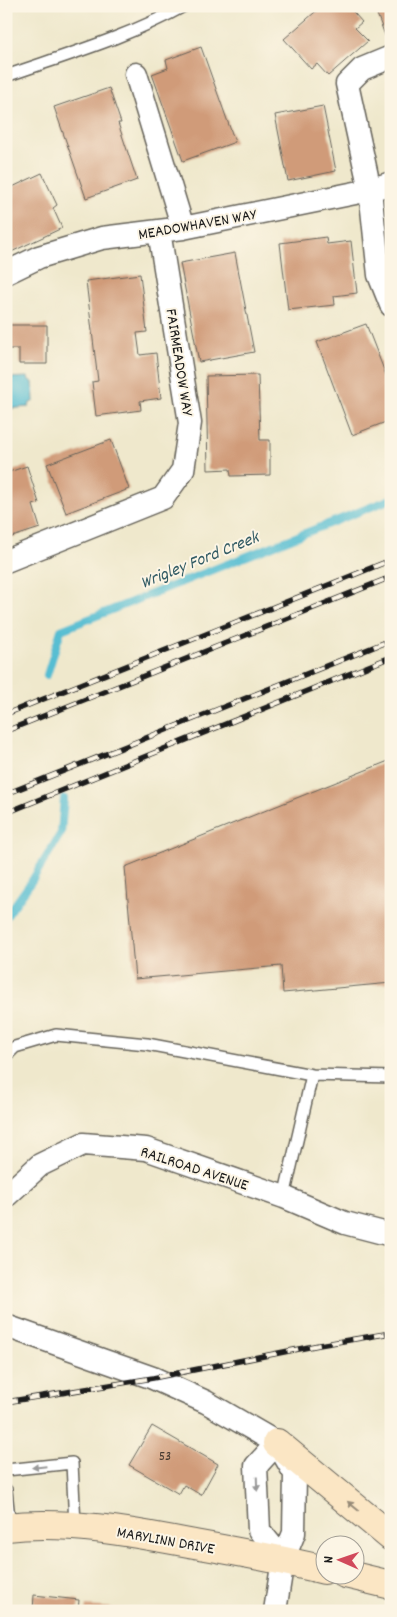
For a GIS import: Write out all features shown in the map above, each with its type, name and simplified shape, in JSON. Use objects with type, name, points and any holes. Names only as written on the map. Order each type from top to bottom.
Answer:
[{"type":"main road","points":[[277,1443],[391,1537]]},
{"type":"main road","name":"MARYLINN DRIVE","points":[[8,1527],[75,1525],[151,1536],[283,1560],[314,1568]]},
{"type":"main road","points":[[364,1579],[391,1585]]},
{"type":"street","points":[[391,57],[362,69],[347,84],[380,187],[379,275],[391,305]]},
{"type":"street","points":[[136,74],[183,228]]},
{"type":"street","name":"MEADOWHAVEN WAY","points":[[6,273],[39,257],[102,238],[183,228],[380,187]]},
{"type":"street","name":"FAIRMEADOW WAY","points":[[6,561],[163,498],[183,470],[190,423],[159,231]]},
{"type":"street","name":"RAILROAD AVENUE","points":[[6,1196],[40,1165],[84,1144],[146,1149],[284,1197],[345,1223],[391,1236]]},
{"type":"street","points":[[6,1326],[153,1378],[206,1402],[277,1443],[294,1474],[294,1533],[283,1560],[275,1611]]},
{"type":"street","points":[[277,1443],[256,1466],[259,1530],[283,1560]]},
{"type":"lane","points":[[6,76],[128,33],[184,6]]},
{"type":"lane","points":[[6,1056],[15,1047],[56,1035],[147,1044],[312,1075],[391,1077]]},
{"type":"lane","points":[[284,1197],[312,1075]]},
{"type":"lane","points":[[6,1470],[72,1463],[75,1525]]},
{"type":"lane","points":[[6,1490],[8,1527]]},
{"type":"water","points":[[28,377],[33,382],[34,401],[30,403],[29,407],[6,409],[6,378]]},
{"type":"building","points":[[322,6],[348,6],[362,22],[355,28],[368,41],[328,76],[317,64],[311,69],[284,39]]},
{"type":"building","points":[[374,6],[391,6],[391,36],[386,38]]},
{"type":"building","points":[[201,47],[235,142],[183,161],[152,74],[168,68],[166,60]]},
{"type":"building","points":[[109,88],[121,123],[118,123],[137,180],[86,198],[54,107]]},
{"type":"building","points":[[323,106],[336,171],[288,181],[275,115]]},
{"type":"building","points":[[42,173],[57,205],[53,208],[62,228],[7,254],[6,190]]},
{"type":"building","points":[[326,237],[327,244],[351,241],[357,293],[334,296],[335,305],[288,310],[280,243]]},
{"type":"building","points":[[235,253],[254,352],[199,362],[180,263]]},
{"type":"building","points":[[140,274],[147,332],[137,333],[140,355],[156,353],[161,398],[140,401],[141,410],[96,416],[92,382],[98,381],[86,281]]},
{"type":"building","points":[[366,324],[391,388],[391,420],[352,435],[317,342]]},
{"type":"building","points":[[6,325],[47,325],[47,364],[19,364],[19,349],[6,349]]},
{"type":"building","points":[[258,375],[260,440],[270,440],[270,475],[231,476],[230,469],[208,470],[206,376]]},
{"type":"building","points":[[111,440],[129,489],[66,513],[47,464]]},
{"type":"building","points":[[27,466],[39,503],[33,505],[40,528],[6,539],[6,473]]},
{"type":"building","points":[[391,760],[391,983],[283,993],[281,966],[135,979],[125,867]]},
{"type":"building","points":[[152,1426],[218,1464],[201,1495],[184,1485],[179,1494],[129,1465]]},
{"type":"building","points":[[34,1595],[79,1600],[78,1611],[33,1611]]},
{"type":"building","points":[[86,1606],[128,1609],[128,1611],[85,1611]]},
{"type":"waterway","name":"Wrigley Ford Creek","points":[[47,675],[61,630],[391,499]]},
{"type":"waterway","name":"Wrigley Ford Creek","points":[[6,917],[31,882],[61,833],[64,799]]},
{"type":"railway","points":[[6,714],[391,560]]},
{"type":"railway","points":[[6,731],[391,577]]},
{"type":"railway","points":[[6,794],[391,640]]},
{"type":"railway","points":[[6,813],[391,657]]},
{"type":"railway","points":[[6,1402],[153,1378],[319,1345],[391,1333]]}]
